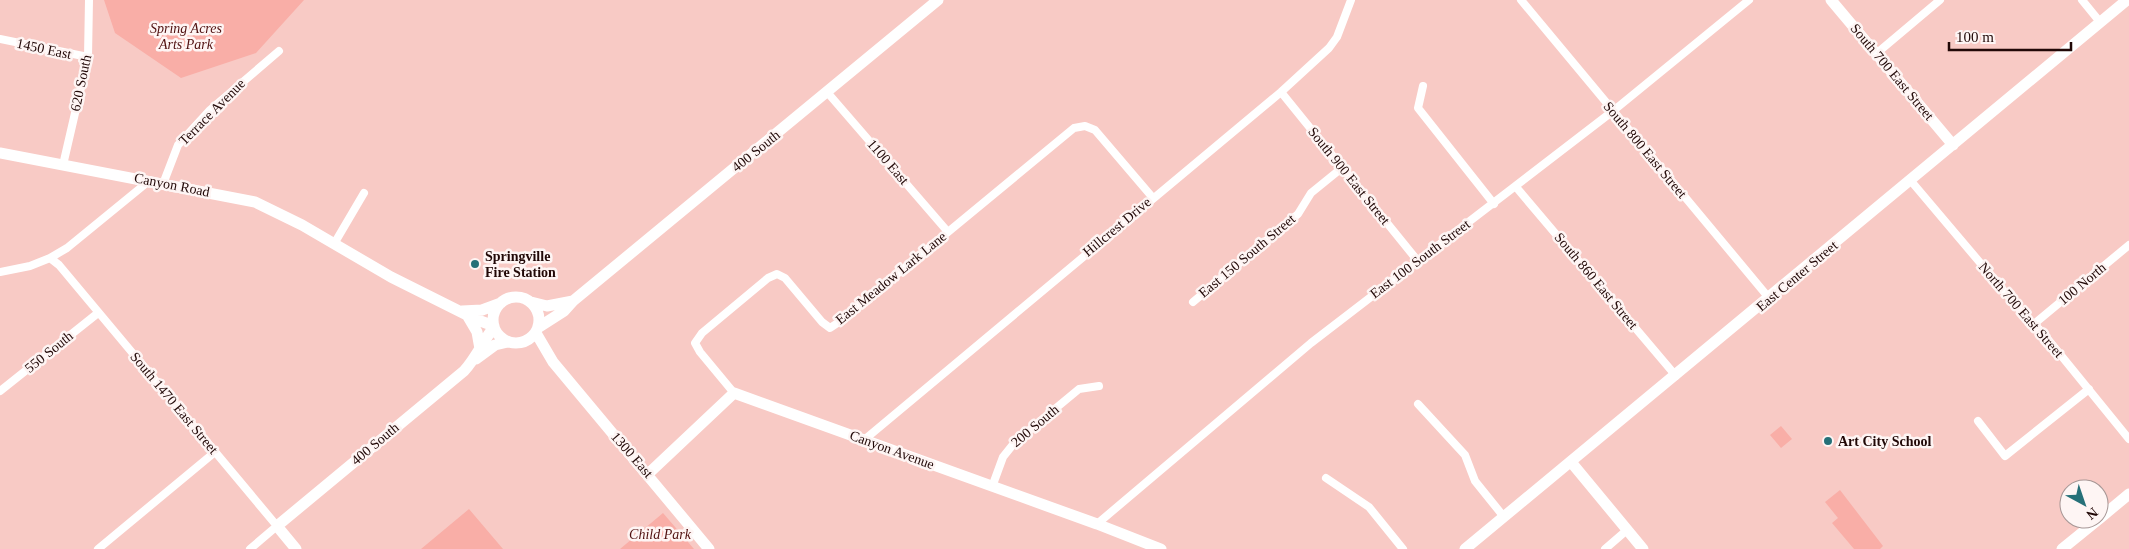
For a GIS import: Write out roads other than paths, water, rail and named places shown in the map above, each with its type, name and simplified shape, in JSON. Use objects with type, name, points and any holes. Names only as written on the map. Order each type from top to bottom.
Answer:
[{"type":"street","name":"620 South","points":[[63,165],[88,57],[89,0]]},
{"type":"street","name":"400 South","points":[[537,330],[564,311],[573,301],[938,0]]},
{"type":"street","name":"Hillcrest Drive","points":[[864,440],[1281,92],[1329,48],[1337,37],[1351,0]]},
{"type":"street","name":"South 800 East Street","points":[[1521,0],[1769,298]]},
{"type":"street","name":"East 100 South Street","points":[[1097,524],[1311,343],[1417,260],[1516,187],[1749,0]]},
{"type":"street","name":"South 700 East Street","points":[[1831,0],[1953,144]]},
{"type":"street","points":[[1877,53],[1940,0]]},
{"type":"street","points":[[2082,0],[2100,22]]},
{"type":"street","name":"East Center Street","points":[[1465,549],[1676,376],[2127,0]]},
{"type":"street","name":"1450 East","points":[[0,39],[88,57]]},
{"type":"street","name":"Terrace Avenue","points":[[163,184],[178,145],[210,110],[279,51]]},
{"type":"street","points":[[1423,86],[1418,108],[1494,204]]},
{"type":"street","name":"1100 East","points":[[827,92],[948,232]]},
{"type":"street","name":"South 900 East Street","points":[[1281,92],[1417,260]]},
{"type":"street","name":"East Meadow Lark Lane","points":[[734,393],[700,352],[695,343],[702,333],[768,278],[777,274],[785,278],[822,322],[830,328],[1074,128],[1085,126],[1094,130],[1153,198]]},
{"type":"street","name":"Canyon Road","points":[[0,153],[255,202],[302,225],[391,277],[494,326]]},
{"type":"street","name":"East 150 South Street","points":[[1193,302],[1298,214],[1311,194],[1343,167]]},
{"type":"street","points":[[0,272],[50,258],[66,248],[149,181]]},
{"type":"street","name":"North 700 East Street","points":[[1911,181],[2089,389],[2129,439]]},
{"type":"street","name":"South 860 East Street","points":[[1516,187],[1676,376]]},
{"type":"street","points":[[334,244],[364,193]]},
{"type":"street","name":"100 North","points":[[2034,324],[2129,245]]},
{"type":"street","name":"South 1470 East Street","points":[[50,258],[59,265],[296,549]]},
{"type":"street","points":[[519,297],[531,302],[538,314],[537,330],[525,342],[510,343],[502,339],[494,326],[494,313],[501,303],[506,299],[519,297]]},
{"type":"street","name":"400 South","points":[[531,302],[547,306],[573,301]]},
{"type":"street","points":[[480,349],[477,332],[465,313],[482,310],[501,303]]},
{"type":"street","name":"550 South","points":[[0,391],[98,313]]},
{"type":"street","name":"400 South","points":[[277,526],[464,371],[473,361],[494,326]]},
{"type":"street","name":"1300 East","points":[[537,330],[553,362],[710,549]]},
{"type":"street","name":"400 South","points":[[473,361],[495,345],[510,343]]},
{"type":"street","name":"1300 East","points":[[510,343],[530,347],[553,362]]},
{"type":"street","name":"200 South","points":[[992,487],[1003,457],[1015,442],[1079,389],[1099,386]]},
{"type":"street","points":[[1978,421],[2005,456],[2089,389]]},
{"type":"street","points":[[648,474],[734,393]]},
{"type":"street","name":"Canyon Avenue","points":[[734,393],[1097,524],[1144,546],[1161,549]]},
{"type":"street","points":[[1418,404],[1465,455],[1476,481],[1504,517]]},
{"type":"street","points":[[98,549],[215,452]]},
{"type":"street","points":[[1571,462],[1644,549]]},
{"type":"street","points":[[1326,478],[1368,508],[1403,549]]},
{"type":"street","points":[[2109,511],[2129,494]]},
{"type":"street","points":[[250,549],[277,526]]},
{"type":"street","points":[[2062,549],[2087,529]]},
{"type":"street","points":[[1605,549],[1627,530]]},
{"type":"place","name":"Springville Fire Station","points":[[475,264]]},
{"type":"place","name":"Art City School","points":[[1828,441]]},
{"type":"park label","name":"Spring Acres Arts Park","points":[[186,36]]},
{"type":"park label","name":"Child Park","points":[[660,534]]}]
